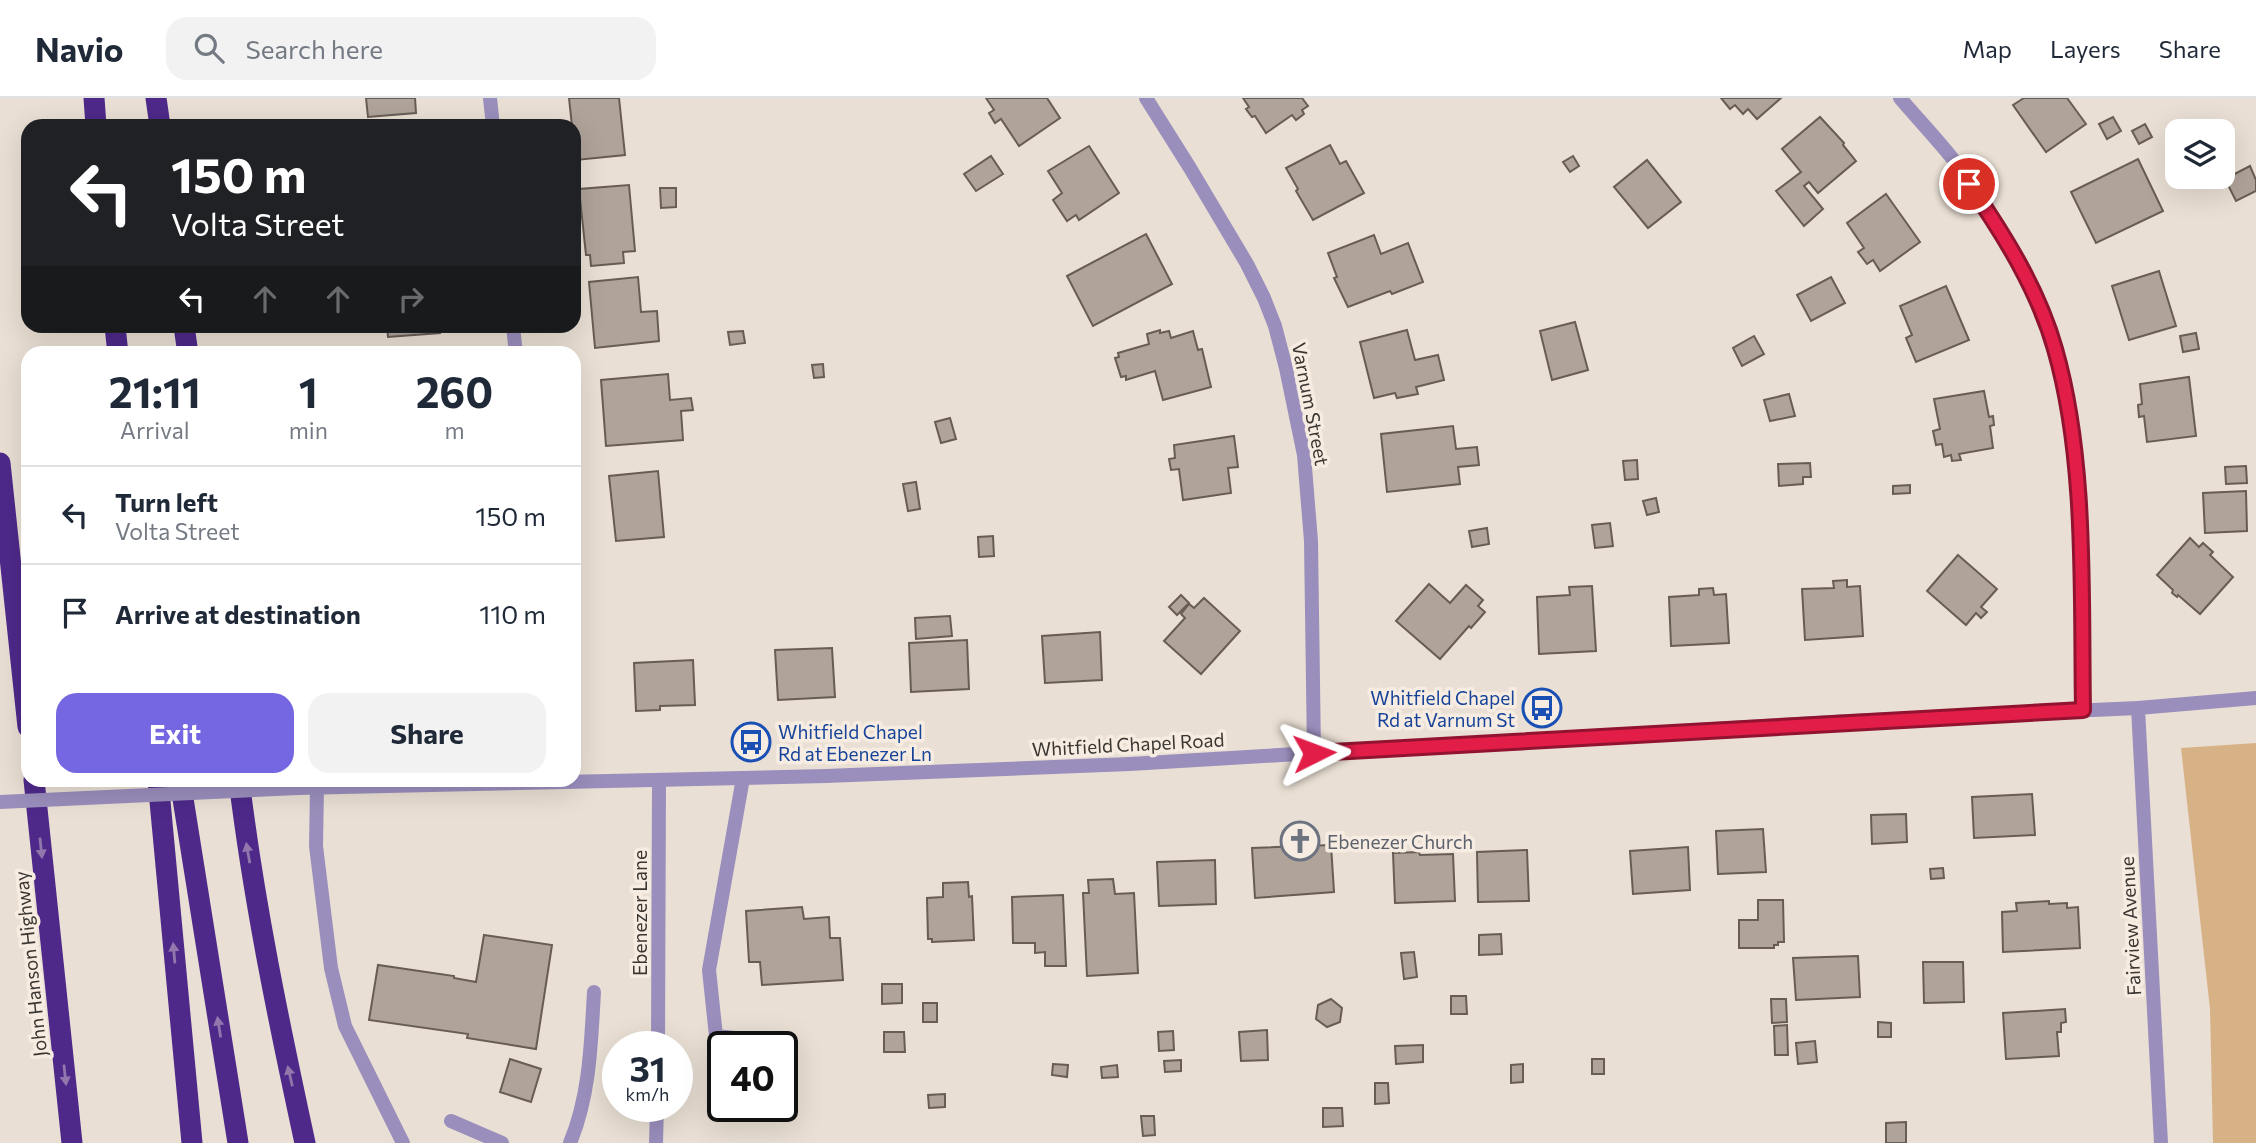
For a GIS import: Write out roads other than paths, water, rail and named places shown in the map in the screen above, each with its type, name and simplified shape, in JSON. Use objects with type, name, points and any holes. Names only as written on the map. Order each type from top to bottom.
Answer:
[{"type":"highway","points":[[94,98],[96,119]]},
{"type":"highway","points":[[156,98],[159,119]]},
{"type":"highway","points":[[0,463],[21,661]]},
{"type":"highway","name":"John Hanson Highway","points":[[35,787],[72,1143]]},
{"type":"highway","points":[[159,787],[192,1143]]},
{"type":"highway","points":[[181,787],[238,1143]]},
{"type":"highway","points":[[240,787],[246,840],[276,1012],[305,1143]]},
{"type":"street","points":[[490,98],[492,119]]},
{"type":"street","name":"Varnum Street","points":[[1146,98],[1247,264],[1264,298],[1280,347],[1304,455],[1313,595],[1314,753]]},
{"type":"street","points":[[1900,98],[1954,160],[1985,207],[2018,261],[2055,347],[2073,434],[2081,554],[2083,710]]},
{"type":"street","name":"Whitfield Chapel Road","points":[[581,782],[1130,764],[2138,708],[2256,698]]},
{"type":"street","name":"Fairview Avenue","points":[[2138,708],[2161,1143]]},
{"type":"street","points":[[715,1031],[709,970],[743,778]]},
{"type":"street","name":"Ebenezer Lane","points":[[657,1031],[659,780]]},
{"type":"street","name":"Whitfield Chapel Road","points":[[0,802],[360,787]]},
{"type":"street","points":[[317,788],[316,846],[331,968],[345,1026],[403,1143]]},
{"type":"street","points":[[570,1143],[581,1117],[589,1068],[594,992]]},
{"type":"street","points":[[451,1121],[502,1143]]},
{"type":"street","points":[[656,1143],[657,1122]]},
{"type":"place","name":"Whitfield Chapel Rd at Varnum St","points":[[1542,708]]},
{"type":"place","name":"Whitfield Chapel Rd at Ebenezer Ln","points":[[751,742]]},
{"type":"place","name":"Ebenezer Church","points":[[1300,841]]}]
